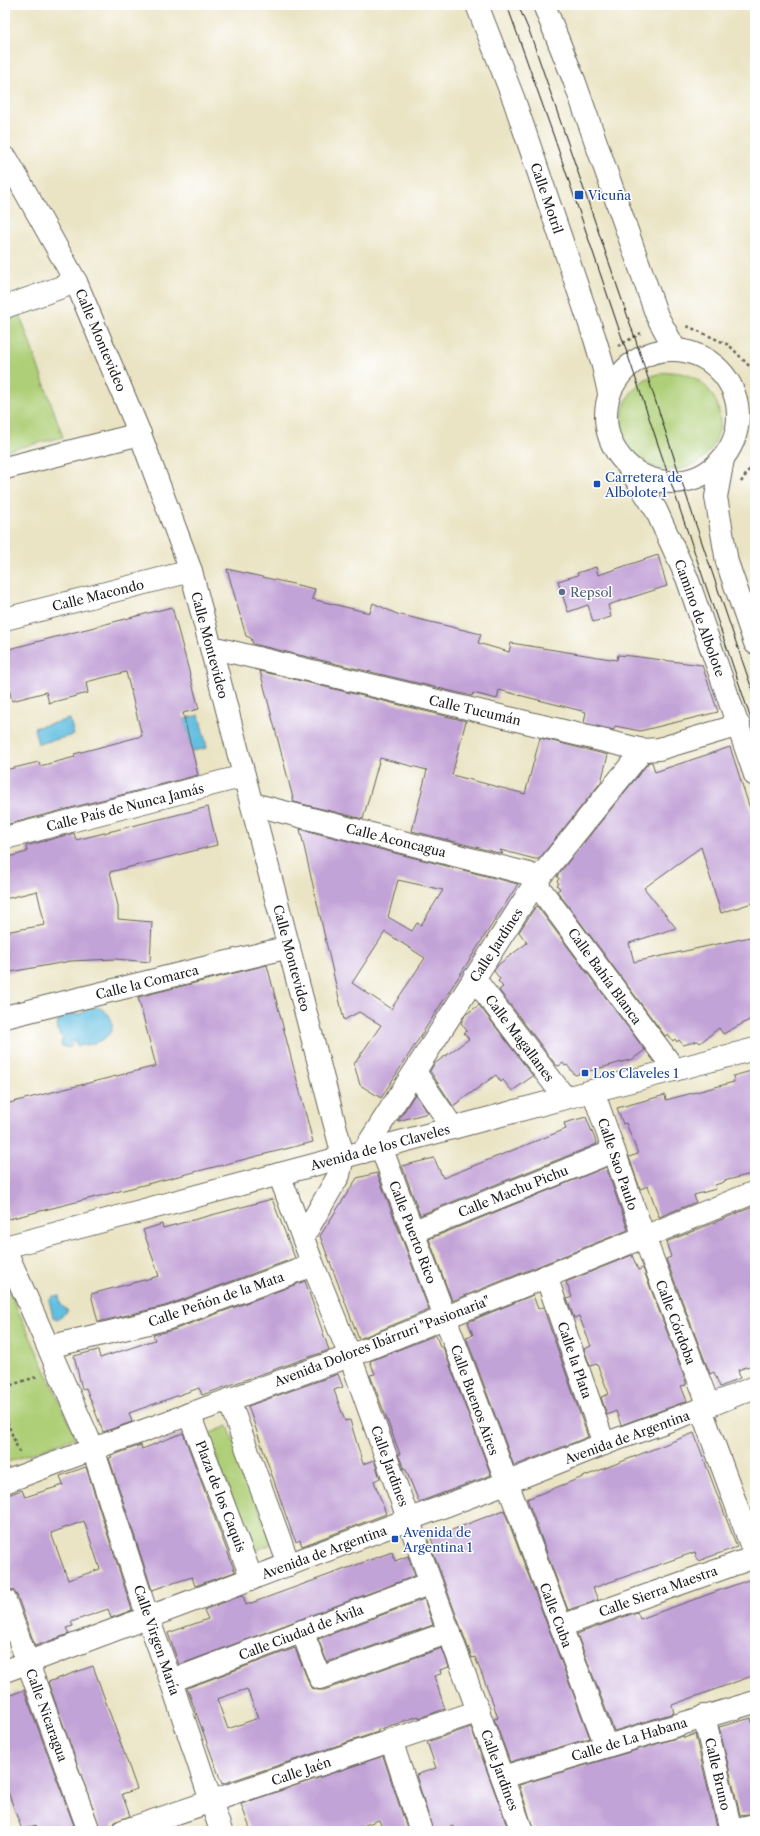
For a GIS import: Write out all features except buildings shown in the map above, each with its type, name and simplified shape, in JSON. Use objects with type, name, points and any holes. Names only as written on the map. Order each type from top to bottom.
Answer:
[{"type":"street","name":"Calle Motril","points":[[477,5],[514,100],[601,358],[609,393]]},
{"type":"street","points":[[544,5],[574,80],[661,325],[675,349]]},
{"type":"street","name":"Calle Montevideo","points":[[6,159],[76,282],[140,434],[191,571],[289,947],[362,1152]]},
{"type":"street","points":[[5,307],[76,282]]},
{"type":"street","points":[[675,349],[696,353],[716,366],[727,377],[735,393],[739,410],[738,426],[732,445],[723,459],[708,472],[694,479],[668,483],[648,478],[628,467],[615,451],[609,439],[605,423],[605,409],[609,393],[619,375],[631,363],[654,352],[675,349]]},
{"type":"street","points":[[5,468],[140,434]]},
{"type":"street","points":[[723,459],[716,497],[727,562],[755,644]]},
{"type":"street","name":"Camino de Albolote","points":[[628,467],[656,510],[687,578],[755,776]]},
{"type":"street","name":"Calle Macondo","points":[[5,619],[191,571]]},
{"type":"street","name":"Calle Tucumán","points":[[211,647],[643,750],[659,749],[738,725]]},
{"type":"street","name":"Calle Jardines","points":[[303,1238],[339,1175],[362,1152],[416,1072],[536,882],[643,750]]},
{"type":"street","name":"Calle País de Nunca Jamás","points":[[5,838],[244,776]]},
{"type":"street","name":"Calle Aconcagua","points":[[252,804],[529,874],[536,882]]},
{"type":"street","name":"Calle Bahía Blanca","points":[[536,882],[675,1070]]},
{"type":"street","name":"Calle la Comarca","points":[[5,1017],[289,947]]},
{"type":"street","name":"Calle Magallanes","points":[[474,978],[565,1098]]},
{"type":"street","name":"Avenida de los Claveles","points":[[5,1248],[565,1098],[755,1049]]},
{"type":"street","points":[[416,1072],[453,1128]]},
{"type":"street","name":"Calle Sao Paulo","points":[[593,1091],[644,1237]]},
{"type":"street","name":"Calle Machu Pichu","points":[[412,1232],[614,1151]]},
{"type":"street","name":"Calle Puerto Rico","points":[[362,1152],[412,1232],[445,1317]]},
{"type":"street","name":"Calle Jardines","points":[[280,1174],[312,1265],[350,1356],[522,1831]]},
{"type":"street","name":"Avenida Dolores Ibárruri \"Pasionaria\"","points":[[5,1482],[350,1356],[755,1192]]},
{"type":"street","name":"Calle Córdoba","points":[[644,1237],[705,1408],[755,1556]]},
{"type":"street","name":"Calle Virgen María","points":[[5,1248],[93,1449],[148,1618],[171,1681],[221,1831]]},
{"type":"street","name":"Calle Peñón de la Mata","points":[[48,1347],[169,1318],[312,1265]]},
{"type":"street","name":"Calle la Plata","points":[[546,1276],[604,1444]]},
{"type":"street","name":"Calle Buenos Aires","points":[[445,1317],[506,1484]]},
{"type":"street","name":"Avenida de Argentina","points":[[5,1671],[506,1484],[604,1444],[705,1408],[755,1387]]},
{"type":"street","points":[[229,1400],[289,1565]]},
{"type":"street","name":"Plaza de los Caquis","points":[[189,1414],[252,1578]]},
{"type":"street","name":"Calle Cuba","points":[[506,1484],[606,1746]]},
{"type":"street","name":"Calle Sierra Maestra","points":[[561,1626],[755,1556]]},
{"type":"street","name":"Calle Ciudad de Ávila","points":[[171,1681],[431,1583]]},
{"type":"street","name":"Calle Nicaragua","points":[[5,1600],[89,1831]]},
{"type":"street","points":[[302,1631],[320,1678],[450,1632]]},
{"type":"street","name":"Calle de La Habana","points":[[503,1777],[755,1702]]},
{"type":"street","name":"Calle Jaén","points":[[123,1831],[479,1711]]},
{"type":"street","name":"Calle Bruno","points":[[704,1716],[731,1830]]},
{"type":"street","points":[[391,1740],[421,1831]]},
{"type":"street","points":[[731,1830],[755,1825]]},
{"type":"path","points":[[601,358],[634,335],[661,325],[678,322],[729,345],[754,371],[755,374]]},
{"type":"path","points":[[5,1387],[58,1370]]},
{"type":"path","points":[[5,1416],[27,1475]]},
{"type":"green space","points":[[19,312],[63,437],[5,451],[5,317]]},
{"type":"green space","points":[[671,372],[690,376],[705,387],[716,402],[720,421],[716,440],[705,455],[690,466],[671,470],[652,466],[637,455],[626,440],[622,421],[626,402],[637,387],[652,376]]},
{"type":"green space","points":[[5,1282],[76,1437],[5,1463]]},
{"type":"green space","points":[[228,1426],[272,1544],[252,1552],[208,1434]]},
{"type":"water","points":[[199,715],[207,748],[192,751],[184,719]]},
{"type":"water","points":[[70,719],[74,735],[38,744],[34,728]]},
{"type":"water","points":[[97,1007],[106,1012],[112,1020],[112,1029],[109,1034],[99,1042],[92,1044],[78,1046],[74,1041],[71,1041],[72,1045],[69,1048],[62,1046],[61,1042],[63,1039],[57,1028],[60,1019],[68,1015],[80,1014],[88,1009]]},
{"type":"water","points":[[53,1296],[59,1296],[61,1305],[68,1311],[57,1319],[53,1317],[49,1300]]},
{"type":"tram line","points":[[507,5],[554,137],[755,731]]},
{"type":"tram line","points":[[518,5],[530,33],[634,335],[696,525],[755,698]]},
{"type":"place","name":"Vicuña","points":[[579,195]]},
{"type":"place","name":"Carretera de Albolote 1","points":[[597,484]]},
{"type":"place","name":"Repsol","points":[[562,592]]},
{"type":"place","name":"Los Claveles 1","points":[[585,1073]]},
{"type":"place","name":"Avenida de Argentina 1","points":[[395,1539]]}]
